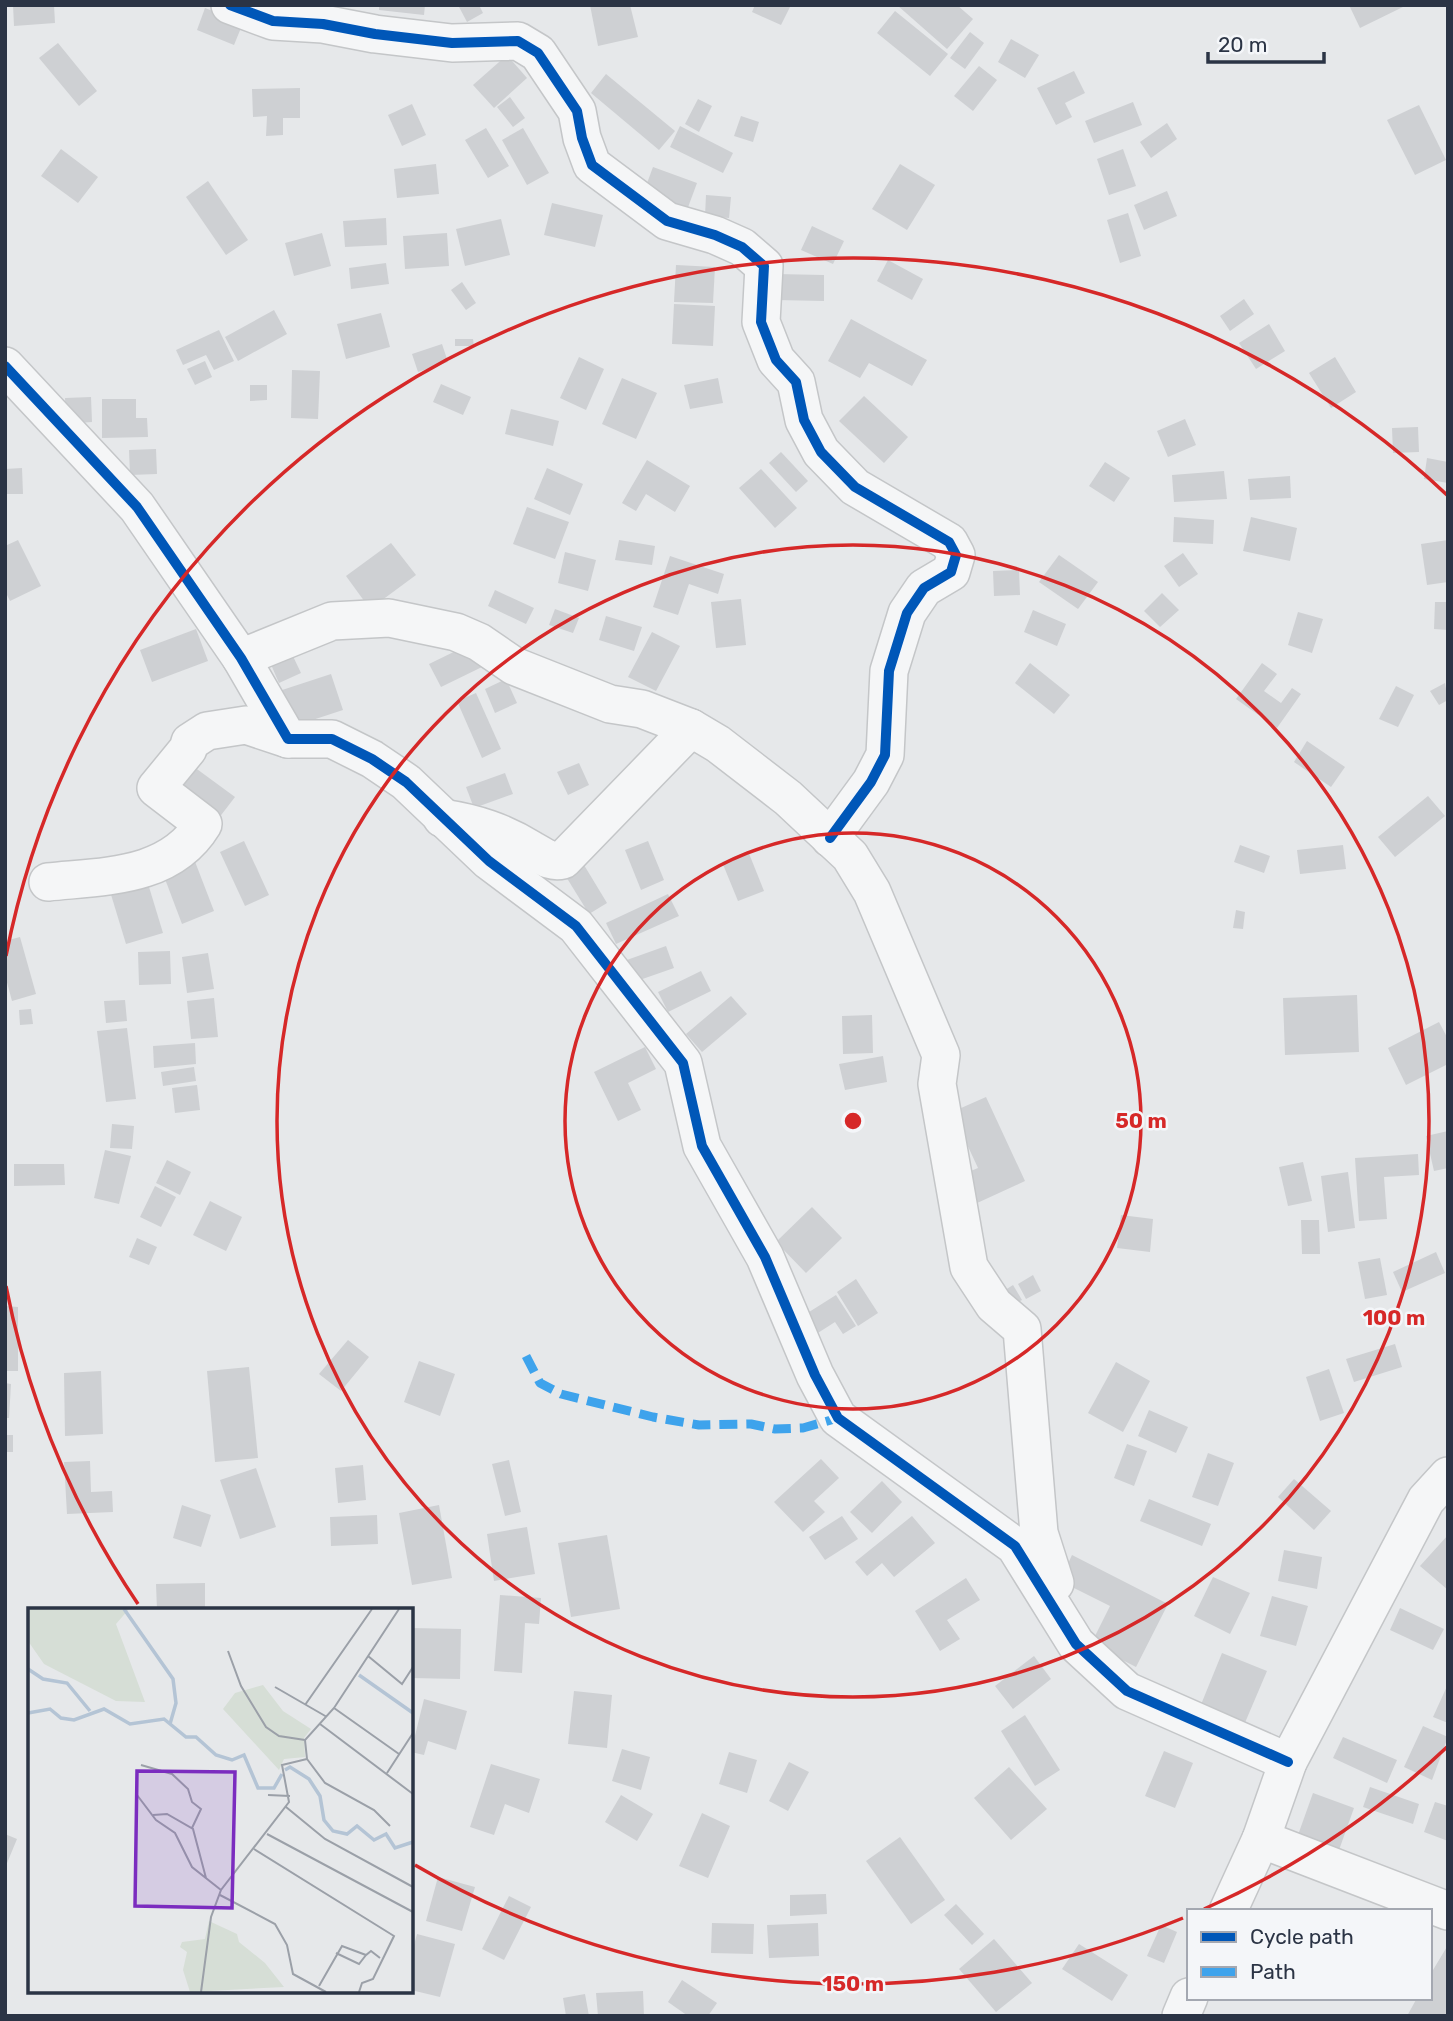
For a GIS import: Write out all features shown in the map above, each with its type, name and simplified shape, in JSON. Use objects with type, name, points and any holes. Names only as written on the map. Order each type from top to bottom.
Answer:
[{"type":"street","points":[[230,5],[273,21],[323,24],[375,34],[452,43],[518,41],[538,53],[577,111],[582,138],[592,166],[667,221],[715,235],[742,247],[764,266],[761,322],[776,360],[796,382],[804,419],[821,452],[855,487],[949,542],[956,555],[951,572],[924,588],[907,613],[889,671],[885,755],[871,782],[830,838]]},
{"type":"street","points":[[5,366],[137,507],[241,658],[288,738]]},
{"type":"street","points":[[241,658],[332,621],[389,618],[456,632],[479,642],[514,667],[610,704],[642,709],[691,728],[767,781],[850,856],[872,892],[941,1055],[937,1084],[969,1267],[994,1306],[1022,1329],[1039,1533],[1076,1644]]},
{"type":"street","points":[[48,882],[139,873],[191,843],[203,824],[156,788],[196,736],[222,727],[246,725],[288,738],[332,739],[372,759],[406,782],[489,861],[576,926],[683,1063],[702,1146],[765,1257],[815,1375],[838,1418],[1015,1546],[1076,1644],[1127,1691],[1288,1762]]},
{"type":"street","points":[[441,818],[485,826],[506,834],[549,860],[563,860],[691,728]]},
{"type":"street","points":[[1229,1909],[1261,1839],[1288,1762],[1426,1500],[1448,1476]]},
{"type":"street","points":[[1261,1839],[1448,1911]]},
{"type":"building","points":[[13,5],[54,5],[55,23],[14,26]]},
{"type":"building","points":[[379,5],[425,5],[424,15],[379,10]]},
{"type":"building","points":[[458,5],[479,5],[483,13],[467,22]]},
{"type":"building","points":[[590,5],[630,5],[638,37],[598,46]]},
{"type":"building","points":[[755,5],[791,5],[781,25],[752,12]]},
{"type":"building","points":[[897,5],[957,5],[973,19],[947,49]]},
{"type":"building","points":[[1349,5],[1407,5],[1360,28]]},
{"type":"building","points":[[205,8],[243,23],[234,45],[197,30]]},
{"type":"building","points":[[895,11],[948,54],[930,76],[877,33]]},
{"type":"building","points":[[970,32],[984,43],[965,69],[950,58]]},
{"type":"building","points":[[1011,39],[1039,55],[1025,78],[998,62]]},
{"type":"building","points":[[58,43],[97,91],[79,106],[39,58]]},
{"type":"building","points":[[507,55],[527,78],[494,108],[473,85]]},
{"type":"building","points":[[979,66],[997,80],[973,111],[954,96]]},
{"type":"building","points":[[1074,71],[1085,93],[1065,103],[1072,117],[1056,125],[1037,88]]},
{"type":"building","points":[[606,74],[675,131],[659,150],[591,93]]},
{"type":"building","points":[[300,88],[300,118],[283,118],[283,135],[266,136],[267,116],[253,117],[252,89]]},
{"type":"building","points":[[510,97],[525,118],[513,127],[497,107]]},
{"type":"building","points":[[698,99],[712,106],[699,132],[685,124]]},
{"type":"building","points":[[1133,102],[1142,125],[1094,143],[1085,121]]},
{"type":"building","points":[[412,104],[426,135],[402,146],[388,115]]},
{"type":"building","points":[[1419,105],[1446,160],[1415,175],[1387,120]]},
{"type":"building","points":[[741,116],[759,122],[753,142],[734,136]]},
{"type":"building","points":[[1167,123],[1177,139],[1151,158],[1140,142]]},
{"type":"building","points":[[680,126],[733,153],[723,173],[670,147]]},
{"type":"building","points":[[486,128],[509,166],[488,178],[465,140]]},
{"type":"building","points":[[523,128],[549,173],[527,185],[502,140]]},
{"type":"building","points":[[61,149],[98,177],[78,203],[41,176]]},
{"type":"building","points":[[1123,149],[1136,186],[1109,195],[1097,159]]},
{"type":"building","points":[[436,164],[439,194],[397,198],[394,169]]},
{"type":"building","points":[[900,164],[935,185],[907,230],[872,209]]},
{"type":"building","points":[[653,167],[697,183],[687,210],[643,194]]},
{"type":"building","points":[[208,181],[248,240],[226,255],[186,197]]},
{"type":"building","points":[[1167,191],[1177,216],[1144,230],[1134,205]]},
{"type":"building","points":[[706,195],[731,197],[729,218],[705,216]]},
{"type":"building","points":[[552,203],[603,215],[595,247],[544,235]]},
{"type":"building","points":[[1128,213],[1141,256],[1120,263],[1107,220]]},
{"type":"building","points":[[386,218],[387,245],[345,247],[343,221]]},
{"type":"building","points":[[501,219],[510,255],[465,266],[456,229]]},
{"type":"building","points":[[812,226],[844,241],[833,264],[801,250]]},
{"type":"building","points":[[322,233],[331,266],[294,276],[285,243]]},
{"type":"building","points":[[447,233],[449,266],[405,269],[403,236]]},
{"type":"building","points":[[888,260],[923,279],[912,300],[877,281]]},
{"type":"building","points":[[386,263],[389,284],[351,289],[349,268]]},
{"type":"building","points":[[676,265],[715,267],[713,303],[674,302]]},
{"type":"building","points":[[776,274],[824,275],[824,301],[776,300]]},
{"type":"building","points":[[462,282],[476,303],[466,310],[451,290]]},
{"type":"building","points":[[1244,299],[1254,314],[1230,331],[1220,316]]},
{"type":"building","points":[[674,304],[715,306],[713,346],[672,344]]},
{"type":"building","points":[[274,310],[287,334],[238,361],[225,337]]},
{"type":"building","points":[[381,313],[390,347],[346,359],[337,324]]},
{"type":"building","points":[[851,319],[927,360],[912,386],[869,363],[860,378],[828,361]]},
{"type":"building","points":[[1269,324],[1285,351],[1256,369],[1239,343]]},
{"type":"building","points":[[219,330],[234,361],[214,370],[206,355],[183,365],[176,350]]},
{"type":"building","points":[[455,339],[473,339],[474,346],[455,346]]},
{"type":"building","points":[[442,344],[448,362],[418,372],[412,354]]},
{"type":"building","points":[[579,357],[604,369],[586,410],[560,398]]},
{"type":"building","points":[[1335,357],[1356,392],[1331,408],[1309,373]]},
{"type":"building","points":[[205,361],[212,377],[195,385],[187,369]]},
{"type":"building","points":[[292,370],[320,371],[318,419],[291,418]]},
{"type":"building","points":[[622,378],[657,393],[636,439],[602,424]]},
{"type":"building","points":[[718,378],[723,403],[690,409],[684,385]]},
{"type":"building","points":[[441,384],[471,397],[463,415],[433,402]]},
{"type":"building","points":[[250,385],[267,385],[267,400],[250,401]]},
{"type":"building","points":[[864,396],[908,437],[884,463],[839,421]]},
{"type":"building","points":[[91,397],[92,422],[66,424],[65,398]]},
{"type":"building","points":[[102,399],[136,399],[136,418],[147,418],[148,437],[102,438]]},
{"type":"building","points":[[511,409],[559,421],[553,446],[505,434]]},
{"type":"building","points":[[1185,419],[1196,445],[1168,457],[1157,431]]},
{"type":"building","points":[[1418,427],[1419,452],[1393,453],[1392,428]]},
{"type":"building","points":[[156,449],[157,474],[130,475],[129,450]]},
{"type":"building","points":[[781,452],[808,481],[796,492],[769,463]]},
{"type":"building","points":[[1427,458],[1448,462],[1448,483],[1424,479]]},
{"type":"building","points":[[647,460],[690,486],[675,512],[646,494],[636,511],[622,503]]},
{"type":"building","points":[[1105,462],[1130,478],[1114,502],[1089,486]]},
{"type":"building","points":[[22,468],[23,494],[5,494],[5,469]]},
{"type":"building","points":[[547,468],[583,484],[570,515],[534,499]]},
{"type":"building","points":[[761,469],[797,508],[775,528],[739,488]]},
{"type":"building","points":[[1224,471],[1227,499],[1174,502],[1172,475]]},
{"type":"building","points":[[1290,476],[1291,498],[1250,500],[1248,479]]},
{"type":"building","points":[[527,507],[569,522],[555,559],[513,544]]},
{"type":"building","points":[[1174,517],[1214,520],[1213,544],[1173,542]]},
{"type":"building","points":[[1251,517],[1297,528],[1290,561],[1243,551]]},
{"type":"building","points":[[18,540],[41,586],[10,601],[5,591],[5,546]]},
{"type":"building","points":[[619,540],[655,546],[652,565],[615,560]]},
{"type":"building","points":[[1448,540],[1448,582],[1427,585],[1421,544]]},
{"type":"building","points":[[391,543],[416,575],[370,609],[346,576]]},
{"type":"building","points":[[565,552],[596,560],[588,591],[558,583]]},
{"type":"building","points":[[1183,553],[1198,574],[1179,587],[1164,566]]},
{"type":"building","points":[[1059,555],[1098,582],[1078,609],[1039,582]]},
{"type":"building","points":[[670,556],[724,574],[718,594],[689,584],[678,615],[653,607]]},
{"type":"building","points":[[1019,570],[1020,595],[994,596],[993,571]]},
{"type":"building","points":[[495,590],[534,608],[526,624],[488,606]]},
{"type":"building","points":[[1162,593],[1179,610],[1160,627],[1144,611]]},
{"type":"building","points":[[741,599],[746,645],[716,648],[711,602]]},
{"type":"building","points":[[1435,602],[1448,602],[1448,630],[1434,629]]},
{"type":"building","points":[[555,609],[579,618],[573,633],[549,625]]},
{"type":"building","points":[[1033,610],[1066,624],[1057,646],[1024,632]]},
{"type":"building","points":[[1298,612],[1323,619],[1312,653],[1288,645]]},
{"type":"building","points":[[606,616],[642,627],[634,651],[599,640]]},
{"type":"building","points":[[196,629],[208,661],[152,682],[140,650]]},
{"type":"building","points":[[652,632],[680,646],[656,691],[628,677]]},
{"type":"building","points":[[470,644],[482,667],[441,687],[429,664]]},
{"type":"building","points":[[290,650],[301,673],[279,683],[269,660]]},
{"type":"building","points":[[1030,663],[1070,695],[1054,714],[1015,683]]},
{"type":"building","points":[[1262,663],[1277,674],[1264,691],[1281,703],[1292,688],[1301,694],[1277,728],[1236,699]]},
{"type":"building","points":[[331,674],[343,710],[288,728],[276,692]]},
{"type":"building","points":[[506,679],[517,703],[495,713],[485,689]]},
{"type":"building","points":[[1445,683],[1448,700],[1439,705],[1430,691]]},
{"type":"building","points":[[1396,686],[1414,695],[1398,727],[1379,719]]},
{"type":"building","points":[[476,693],[501,749],[482,758],[457,701]]},
{"type":"building","points":[[1307,741],[1345,767],[1331,787],[1294,762]]},
{"type":"building","points":[[579,763],[589,785],[568,795],[557,772]]},
{"type":"building","points":[[190,764],[235,797],[215,823],[170,789]]},
{"type":"building","points":[[505,773],[513,794],[474,808],[466,787]]},
{"type":"building","points":[[1428,796],[1445,816],[1395,857],[1378,837]]},
{"type":"building","points":[[244,841],[269,895],[245,906],[220,852]]},
{"type":"building","points":[[648,841],[664,880],[641,890],[625,850]]},
{"type":"building","points":[[1240,845],[1270,856],[1264,873],[1234,862]]},
{"type":"building","points":[[1343,845],[1346,869],[1300,874],[1297,850]]},
{"type":"building","points":[[748,851],[764,891],[738,901],[722,862]]},
{"type":"building","points":[[194,859],[214,911],[182,924],[162,871]]},
{"type":"building","points":[[584,865],[607,903],[589,914],[565,875]]},
{"type":"building","points":[[146,877],[163,933],[126,944],[109,888]]},
{"type":"building","points":[[668,894],[679,916],[616,944],[606,923]]},
{"type":"building","points":[[1236,910],[1245,912],[1243,929],[1233,928]]},
{"type":"building","points":[[20,937],[36,994],[12,1001],[5,975],[5,941]]},
{"type":"building","points":[[666,946],[674,968],[631,983],[624,961]]},
{"type":"building","points":[[170,951],[171,984],[139,985],[138,952]]},
{"type":"building","points":[[208,953],[214,989],[187,993],[182,957]]},
{"type":"building","points":[[701,971],[711,991],[668,1012],[658,992]]},
{"type":"building","points":[[1357,995],[1359,1052],[1285,1055],[1283,998]]},
{"type":"building","points":[[731,996],[747,1014],[702,1052],[686,1034]]},
{"type":"building","points":[[214,998],[218,1037],[191,1039],[187,1001]]},
{"type":"building","points":[[125,1000],[127,1021],[106,1023],[104,1001]]},
{"type":"building","points":[[31,1009],[33,1024],[20,1025],[19,1010]]},
{"type":"building","points":[[872,1015],[873,1053],[843,1054],[842,1016]]},
{"type":"building","points":[[1439,1022],[1448,1039],[1448,1064],[1406,1085],[1388,1048]]},
{"type":"building","points":[[127,1028],[136,1099],[106,1102],[97,1031]]},
{"type":"building","points":[[195,1043],[196,1064],[154,1068],[153,1046]]},
{"type":"building","points":[[645,1047],[656,1069],[628,1083],[641,1110],[618,1121],[594,1072]]},
{"type":"building","points":[[883,1056],[887,1082],[845,1090],[839,1064]]},
{"type":"building","points":[[194,1067],[196,1081],[163,1086],[161,1072]]},
{"type":"building","points":[[197,1085],[200,1110],[175,1113],[172,1088]]},
{"type":"building","points":[[986,1097],[1025,1181],[975,1204],[961,1175],[978,1168],[952,1112]]},
{"type":"building","points":[[112,1124],[134,1126],[132,1149],[110,1148]]},
{"type":"building","points":[[1448,1131],[1448,1168],[1434,1171],[1426,1136]]},
{"type":"building","points":[[105,1150],[131,1156],[119,1204],[94,1198]]},
{"type":"building","points":[[1418,1154],[1419,1175],[1384,1177],[1387,1219],[1359,1221],[1355,1158]]},
{"type":"building","points":[[167,1160],[191,1172],[180,1195],[156,1183]]},
{"type":"building","points":[[1303,1162],[1312,1201],[1288,1206],[1279,1167]]},
{"type":"building","points":[[14,1164],[64,1164],[65,1185],[14,1186]]},
{"type":"building","points":[[1348,1172],[1355,1228],[1328,1232],[1321,1176]]},
{"type":"building","points":[[155,1186],[176,1197],[161,1227],[140,1217]]},
{"type":"building","points":[[210,1201],[242,1217],[226,1251],[193,1235]]},
{"type":"building","points":[[812,1207],[842,1238],[806,1273],[776,1242]]},
{"type":"building","points":[[1121,1215],[1153,1219],[1150,1252],[1117,1248]]},
{"type":"building","points":[[1301,1220],[1319,1220],[1320,1254],[1302,1254]]},
{"type":"building","points":[[137,1238],[157,1247],[149,1265],[129,1257]]},
{"type":"building","points":[[1436,1252],[1445,1273],[1402,1292],[1393,1272]]},
{"type":"building","points":[[1380,1258],[1387,1295],[1365,1299],[1358,1262]]},
{"type":"building","points":[[1033,1275],[1041,1291],[1026,1299],[1018,1284]]},
{"type":"building","points":[[856,1279],[878,1313],[858,1326],[837,1292]]},
{"type":"building","points":[[1013,1285],[1022,1300],[1007,1308],[999,1294]]},
{"type":"building","points":[[836,1295],[856,1326],[843,1334],[835,1322],[810,1338],[798,1319]]},
{"type":"building","points":[[5,1306],[18,1307],[18,1371],[5,1371]]},
{"type":"building","points":[[348,1340],[369,1357],[341,1391],[319,1374]]},
{"type":"building","points":[[1395,1344],[1402,1367],[1354,1382],[1346,1359]]},
{"type":"building","points":[[419,1361],[455,1374],[440,1416],[404,1402]]},
{"type":"building","points":[[1116,1362],[1150,1381],[1123,1432],[1088,1413]]},
{"type":"building","points":[[249,1367],[258,1458],[215,1462],[207,1371]]},
{"type":"building","points":[[1329,1369],[1344,1413],[1320,1421],[1306,1377]]},
{"type":"building","points":[[101,1371],[103,1434],[65,1436],[64,1373]]},
{"type":"building","points":[[5,1383],[11,1384],[9,1418],[5,1418]]},
{"type":"building","points":[[1149,1410],[1188,1427],[1176,1453],[1138,1436]]},
{"type":"building","points":[[5,1435],[13,1435],[13,1452],[5,1452]]},
{"type":"building","points":[[1127,1444],[1147,1451],[1134,1486],[1114,1478]]},
{"type":"building","points":[[1208,1453],[1234,1463],[1218,1506],[1192,1497]]},
{"type":"building","points":[[821,1459],[839,1478],[814,1501],[825,1512],[803,1532],[774,1502]]},
{"type":"building","points":[[509,1460],[521,1512],[505,1516],[492,1464]]},
{"type":"building","points":[[90,1461],[91,1492],[112,1491],[113,1512],[67,1514],[64,1462]]},
{"type":"building","points":[[363,1465],[366,1500],[338,1503],[335,1468]]},
{"type":"building","points":[[256,1468],[276,1527],[240,1539],[220,1480]]},
{"type":"building","points":[[1294,1479],[1331,1511],[1314,1530],[1278,1497]]},
{"type":"building","points":[[882,1481],[902,1502],[872,1533],[850,1512]]},
{"type":"building","points":[[1149,1499],[1211,1524],[1202,1546],[1140,1521]]},
{"type":"building","points":[[182,1505],[211,1515],[201,1547],[173,1538]]},
{"type":"building","points":[[439,1505],[452,1578],[412,1585],[399,1513]]},
{"type":"building","points":[[377,1515],[378,1544],[331,1546],[330,1517]]},
{"type":"building","points":[[842,1516],[858,1539],[825,1560],[809,1537]]},
{"type":"building","points":[[912,1516],[935,1543],[894,1577],[882,1563],[867,1576],[855,1562]]},
{"type":"building","points":[[527,1527],[535,1574],[494,1581],[487,1534]]},
{"type":"building","points":[[607,1535],[620,1609],[571,1617],[558,1543]]},
{"type":"building","points":[[1448,1535],[1448,1590],[1420,1566]]},
{"type":"building","points":[[1284,1550],[1322,1557],[1317,1589],[1278,1581]]},
{"type":"building","points":[[1072,1555],[1168,1604],[1136,1667],[1091,1644],[1110,1606],[1060,1581]]},
{"type":"building","points":[[1213,1577],[1250,1593],[1230,1634],[1194,1616]]},
{"type":"building","points":[[966,1578],[980,1600],[947,1620],[960,1639],[940,1651],[915,1611]]},
{"type":"building","points":[[205,1583],[205,1608],[157,1608],[156,1584]]},
{"type":"building","points":[[500,1595],[541,1598],[539,1624],[525,1623],[522,1673],[494,1671]]},
{"type":"building","points":[[1272,1596],[1308,1606],[1296,1646],[1260,1636]]},
{"type":"building","points":[[1400,1608],[1444,1629],[1433,1650],[1390,1630]]},
{"type":"building","points":[[413,1628],[461,1629],[460,1679],[413,1678]]},
{"type":"building","points":[[1222,1653],[1267,1671],[1244,1725],[1200,1707]]},
{"type":"building","points":[[1034,1656],[1051,1679],[1013,1709],[995,1686]]},
{"type":"building","points":[[1448,1684],[1448,1723],[1433,1717]]},
{"type":"building","points":[[574,1691],[612,1695],[607,1748],[568,1744]]},
{"type":"building","points":[[424,1699],[467,1711],[456,1750],[428,1741],[424,1755],[413,1752]]},
{"type":"building","points":[[1025,1715],[1060,1770],[1035,1786],[1001,1731]]},
{"type":"building","points":[[1423,1726],[1448,1737],[1432,1780],[1404,1767]]},
{"type":"building","points":[[1343,1737],[1397,1760],[1387,1783],[1333,1758]]},
{"type":"building","points":[[622,1749],[650,1757],[641,1790],[612,1781]]},
{"type":"building","points":[[1164,1751],[1193,1763],[1175,1808],[1145,1796]]},
{"type":"building","points":[[729,1752],[757,1760],[747,1793],[719,1784]]},
{"type":"building","points":[[789,1762],[809,1772],[788,1811],[769,1801]]},
{"type":"building","points":[[491,1764],[540,1779],[529,1813],[505,1804],[494,1835],[470,1827]]},
{"type":"building","points":[[1009,1767],[1047,1809],[1011,1840],[974,1798]]},
{"type":"building","points":[[1370,1787],[1419,1804],[1413,1824],[1363,1807]]},
{"type":"building","points":[[1313,1793],[1354,1808],[1339,1850],[1298,1835]]},
{"type":"building","points":[[621,1795],[653,1814],[637,1841],[605,1822]]},
{"type":"building","points":[[1435,1802],[1448,1806],[1448,1841],[1424,1832]]},
{"type":"building","points":[[702,1813],[730,1826],[708,1878],[679,1866]]},
{"type":"building","points":[[5,1834],[17,1839],[5,1868]]},
{"type":"building","points":[[900,1837],[945,1900],[911,1924],[866,1861]]},
{"type":"building","points":[[438,1877],[475,1887],[462,1931],[426,1921]]},
{"type":"building","points":[[826,1894],[827,1914],[790,1916],[790,1895]]},
{"type":"building","points":[[509,1896],[531,1907],[504,1960],[482,1949]]},
{"type":"building","points":[[956,1904],[984,1934],[972,1945],[944,1915]]},
{"type":"building","points":[[712,1923],[754,1924],[753,1954],[711,1953]]},
{"type":"building","points":[[818,1923],[819,1956],[769,1958],[767,1925]]},
{"type":"building","points":[[1161,1925],[1177,1932],[1164,1963],[1147,1956]]},
{"type":"building","points":[[417,1934],[455,1944],[440,1997],[413,1990],[413,1949]]},
{"type":"building","points":[[994,1939],[1032,1983],[996,2012],[959,1969]]},
{"type":"building","points":[[1079,1944],[1128,1975],[1112,2001],[1062,1969]]},
{"type":"building","points":[[1448,1945],[1448,2016],[1407,2016],[1416,2000],[1432,2000],[1432,1972]]},
{"type":"building","points":[[682,1980],[717,2003],[708,2016],[688,2016],[668,2002]]},
{"type":"building","points":[[643,1991],[644,2016],[598,2016],[596,1993]]},
{"type":"building","points":[[585,1994],[589,2016],[566,2016],[563,1998]]},
{"type":"marked path","points":[[526,1356],[540,1383],[561,1394],[653,1417],[699,1425],[751,1424],[775,1429],[803,1428],[838,1418]]},
{"type":"cycle path","points":[[230,5],[273,21],[323,24],[375,34],[452,43],[518,41],[538,53],[577,111],[582,138],[592,165],[667,221],[715,235],[742,247],[764,266],[761,322],[776,360],[796,382],[804,420],[821,452],[855,487],[949,542],[956,555],[951,572],[924,588],[907,613],[889,671],[885,755],[871,782],[830,838]]},
{"type":"cycle path","points":[[5,366],[137,507],[241,658],[288,739],[332,739],[372,759],[406,782],[489,861],[576,926],[683,1063],[702,1146],[765,1257],[815,1375],[838,1418],[1015,1546],[1076,1644],[1127,1691],[1288,1762]]}]
